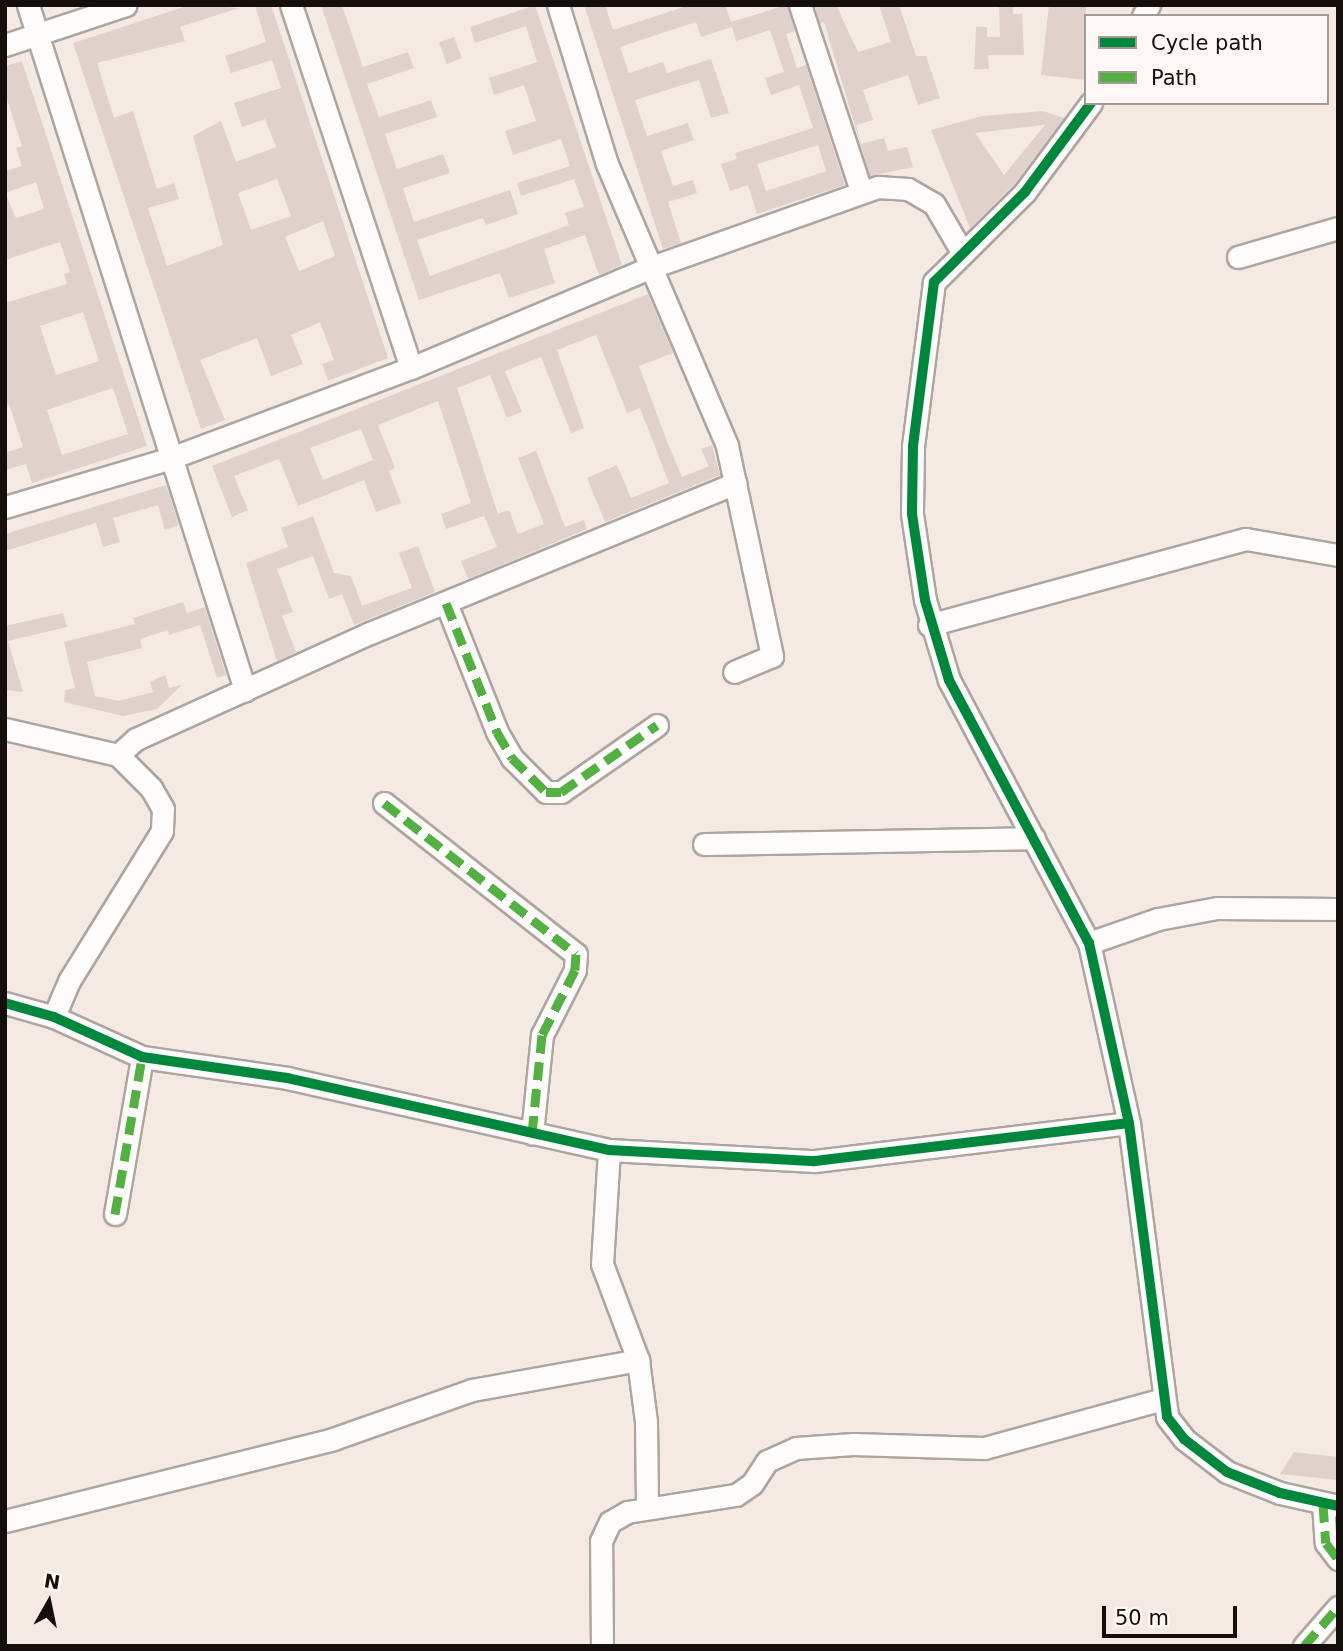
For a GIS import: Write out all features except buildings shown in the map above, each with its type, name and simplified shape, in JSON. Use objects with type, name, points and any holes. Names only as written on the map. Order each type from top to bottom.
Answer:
[{"type":"street","points":[[28,5],[245,690]]},
{"type":"street","points":[[5,44],[126,5]]},
{"type":"street","points":[[291,5],[411,368]]},
{"type":"street","points":[[558,5],[607,164],[727,446],[772,656],[734,672]]},
{"type":"street","points":[[800,5],[861,191]]},
{"type":"street","points":[[1090,105],[1025,192],[961,250],[934,282],[928,305],[913,447],[912,514],[929,625],[950,680],[1089,943],[1129,1124],[1167,1417],[1184,1439],[1227,1472],[1330,1505],[1326,1542],[1338,1559]]},
{"type":"street","points":[[5,507],[171,458],[411,368],[649,268],[861,191],[890,184],[923,195],[947,220],[961,250]]},
{"type":"street","points":[[1238,257],[1338,228]]},
{"type":"street","points":[[118,755],[136,739],[245,690],[735,483]]},
{"type":"street","points":[[929,625],[1246,539],[1338,555]]},
{"type":"street","points":[[446,603],[496,732],[512,758],[546,792],[561,792],[657,725]]},
{"type":"street","points":[[5,729],[118,755],[151,789],[163,809],[162,831],[69,981],[54,1017]]},
{"type":"street","points":[[384,803],[576,954],[575,970],[542,1035],[532,1132]]},
{"type":"street","points":[[704,844],[1034,838]]},
{"type":"street","points":[[1089,943],[1158,919],[1217,908],[1338,909]]},
{"type":"street","points":[[5,1003],[54,1017],[142,1057],[287,1078],[609,1150],[815,1161],[1129,1124]]},
{"type":"street","points":[[116,1214],[142,1057]]},
{"type":"street","points":[[609,1150],[602,1264],[638,1360],[646,1422],[647,1506]]},
{"type":"street","points":[[5,1521],[333,1438],[484,1387],[638,1360]]},
{"type":"street","points":[[602,1646],[601,1541],[614,1518],[647,1506],[736,1495],[752,1484],[766,1461],[796,1448],[853,1444],[984,1448],[1163,1399]]},
{"type":"street","points":[[1304,1646],[1338,1606]]},
{"type":"marked path","points":[[446,603],[497,732],[512,758],[546,792],[561,792],[657,725]]},
{"type":"marked path","points":[[384,803],[576,954],[575,970],[542,1035],[532,1133]]},
{"type":"marked path","points":[[115,1214],[142,1057]]},
{"type":"marked path","points":[[1323,1504],[1326,1543],[1338,1559]]},
{"type":"marked path","points":[[1304,1646],[1338,1607]]},
{"type":"cycle path","points":[[1090,105],[1025,192],[934,282],[913,447],[912,514],[925,600],[949,680],[1089,943],[1129,1123],[1167,1417],[1184,1439],[1227,1472],[1280,1493],[1338,1506]]},
{"type":"cycle path","points":[[5,1003],[54,1017],[142,1057],[287,1078],[609,1150],[815,1161],[1129,1123]]}]
